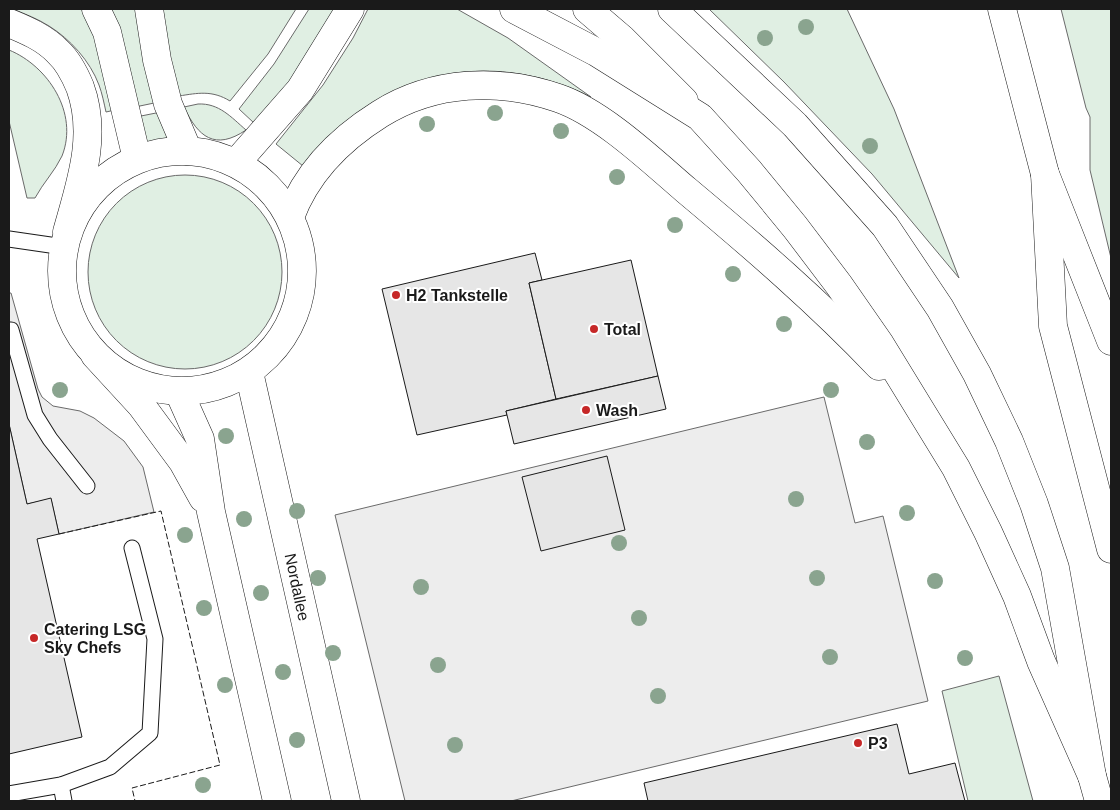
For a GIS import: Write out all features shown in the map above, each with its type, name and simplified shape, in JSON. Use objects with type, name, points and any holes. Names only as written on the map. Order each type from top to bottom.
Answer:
[{"type":"main road","points":[[96,9],[106,32],[137,158]]},
{"type":"main road","points":[[149,9],[157,60],[168,104],[188,150]]},
{"type":"main road","points":[[236,163],[300,90],[350,9]]},
{"type":"main road","points":[[587,9],[622,39],[700,117],[761,184],[839,284],[880,344],[956,468],[988,532],[1017,596],[1041,661],[1095,789]]},
{"type":"main road","points":[[672,9],[795,125],[885,226],[940,308],[976,374],[1013,450],[1034,504],[1055,568],[1095,789]]},
{"type":"main road","points":[[1002,9],[1045,174],[1111,341]]},
{"type":"main road","points":[[517,10],[596,52],[700,117]]},
{"type":"main road","points":[[9,23],[40,38],[58,52],[74,74],[83,97],[88,121],[85,161],[65,240],[61,267],[62,287],[68,312],[80,335],[95,355],[140,405],[160,431],[182,462],[211,512]]},
{"type":"main road","points":[[290,217],[296,201],[309,178],[331,152],[362,125],[406,101],[453,87],[482,84],[506,85],[553,96],[586,112],[607,126],[735,231],[839,326],[918,406]]},
{"type":"main road","points":[[65,240],[76,213],[88,196],[113,172],[137,158],[162,152],[188,150],[213,155],[236,163],[253,173],[280,200],[290,217],[298,238],[302,262],[302,285],[293,319],[275,348],[249,372],[227,383],[204,390],[179,392],[156,389],[134,382],[113,370],[95,355]]},
{"type":"main road","points":[[1045,174],[1053,326],[1111,548]]},
{"type":"main road","name":"Nordallee","points":[[249,372],[346,801]]},
{"type":"main road","points":[[179,392],[200,439],[211,512],[278,801]]},
{"type":"lane","points":[[9,239],[65,240]]},
{"type":"lane","points":[[9,330],[11,330],[34,415],[50,439],[87,486]]},
{"type":"lane","points":[[9,794],[61,785],[110,767],[150,733],[155,639],[132,548]]},
{"type":"lane","points":[[61,785],[64,801]]},
{"type":"green space","points":[[13,9],[81,9],[90,20],[115,110],[106,112],[95,76],[85,59],[72,44],[45,23]]},
{"type":"green space","points":[[106,9],[138,9],[159,102],[135,107]]},
{"type":"green space","points":[[158,9],[296,9],[268,54],[230,101],[211,94],[199,93],[179,96]]},
{"type":"green space","points":[[309,9],[337,9],[293,78],[254,123],[239,109],[274,64]]},
{"type":"green space","points":[[368,9],[457,9],[508,38],[591,97],[532,76],[473,71],[444,75],[416,83],[388,95],[360,111],[303,166],[276,144],[323,85],[353,38]]},
{"type":"green space","points":[[709,9],[847,9],[894,109],[959,278],[872,174],[784,82]]},
{"type":"green space","points":[[1061,9],[1111,9],[1111,258],[1090,170],[1090,117],[1086,108]]},
{"type":"green space","points":[[9,50],[23,57],[47,79],[63,108],[66,124],[66,140],[62,156],[35,198],[27,198],[9,121]]},
{"type":"green space","points":[[198,104],[218,108],[246,130],[225,139],[216,140],[209,138],[195,126],[184,107]]},
{"type":"green space","points":[[161,112],[168,140],[165,143],[146,149],[136,117]]},
{"type":"green space","points":[[185,175],[204,177],[231,187],[246,197],[260,211],[274,235],[280,253],[282,272],[280,291],[270,318],[260,333],[246,347],[222,361],[204,367],[185,369],[166,367],[139,357],[124,347],[110,333],[96,309],[90,291],[88,272],[90,253],[100,226],[110,211],[124,197],[148,183],[166,177]]},
{"type":"green space","points":[[999,676],[1033,801],[968,801],[942,691]]},
{"type":"shaded area","points":[[9,293],[11,293],[38,389],[42,397],[53,406],[80,411],[94,418],[124,441],[143,467],[154,512],[59,534],[51,499],[27,504],[9,424]]},
{"type":"shaded area","points":[[824,397],[855,523],[883,516],[928,701],[511,801],[405,801],[335,515]]},
{"type":"building","points":[[535,253],[542,280],[529,283],[556,399],[506,411],[507,415],[417,435],[382,289]]},
{"type":"building","name":"Total","points":[[631,260],[658,376],[556,399],[529,283]]},
{"type":"building","name":"Wash","points":[[658,376],[666,409],[514,444],[506,411]]},
{"type":"building","name":"Catering LSG Sky Chefs","points":[[9,424],[27,504],[51,498],[59,534],[37,539],[82,737],[9,754]]},
{"type":"building","points":[[607,456],[625,530],[541,551],[522,477]]},
{"type":"building","name":"P3","points":[[897,724],[909,774],[955,763],[965,801],[648,801],[644,783]]},
{"type":"fence","points":[[59,534],[161,511],[220,765],[132,788],[135,801]]},
{"type":"place","name":"H2 Tankstelle","points":[[396,295]]},
{"type":"place","name":"Total","points":[[594,329]]},
{"type":"place","name":"Wash","points":[[586,410]]},
{"type":"place","name":"Catering LSG Sky Chefs","points":[[34,638]]},
{"type":"place","name":"P3","points":[[858,743]]}]
